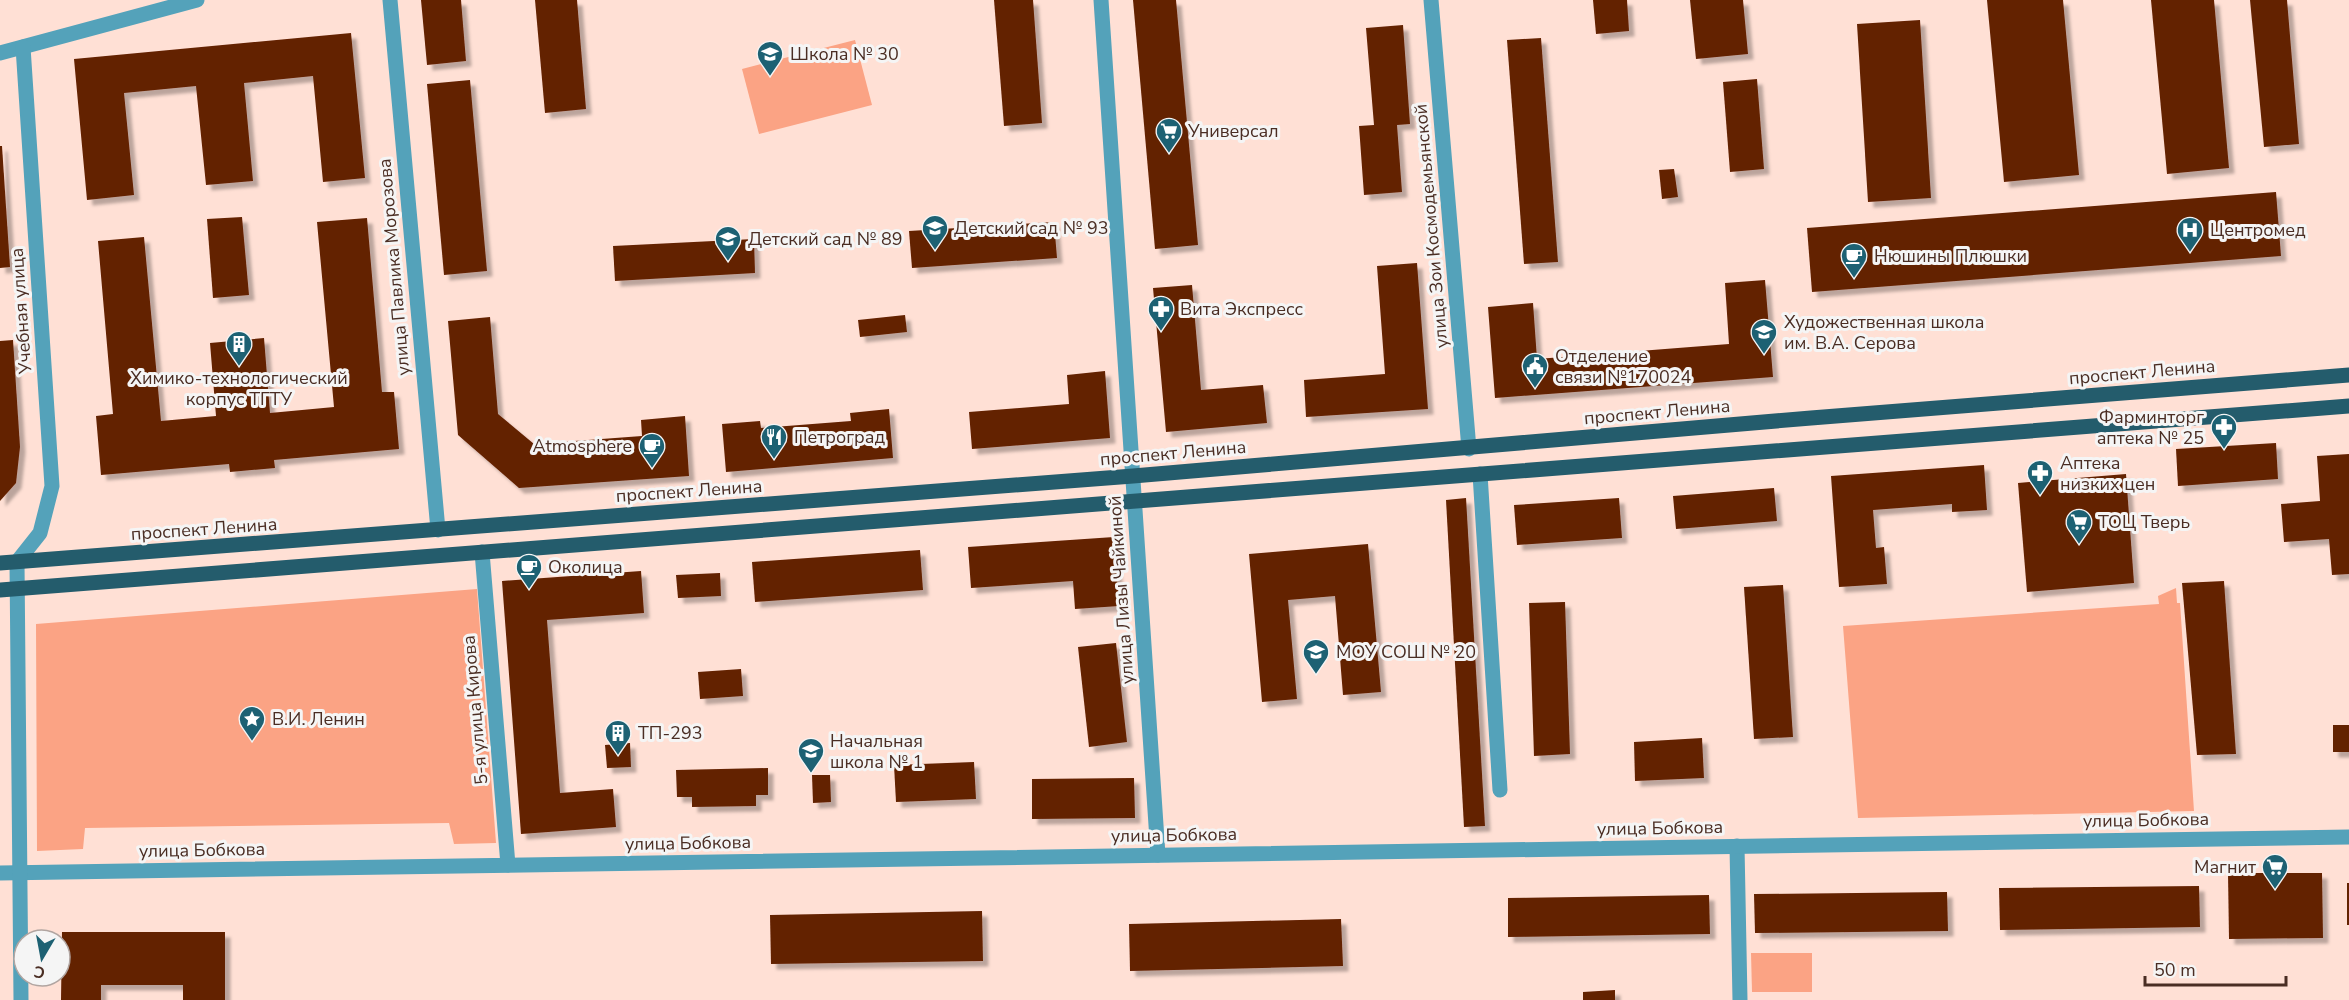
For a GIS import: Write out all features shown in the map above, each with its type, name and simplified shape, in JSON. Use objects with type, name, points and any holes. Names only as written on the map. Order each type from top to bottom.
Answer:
[{"type":"main road","name":"проспект Ленина","points":[[0,563],[1133,476],[2349,375]]},
{"type":"main road","points":[[0,590],[2349,406]]},
{"type":"main road","points":[[1456,476],[1467,465],[1470,457],[1469,449]]},
{"type":"main road","points":[[482,552],[485,537],[501,525]]},
{"type":"main road","points":[[425,556],[436,546],[438,530]]},
{"type":"street","points":[[0,53],[196,0]]},
{"type":"street","name":"улица Павлика Морозова","points":[[390,0],[438,530]]},
{"type":"street","name":"улица Лизы Чайкиной","points":[[1101,0],[1158,855]]},
{"type":"street","name":"улица Зои Космодемьянской","points":[[1431,0],[1469,449]]},
{"type":"street","name":"Учебная улица","points":[[16,562],[40,533],[52,486],[23,47]]},
{"type":"street","points":[[1480,474],[1500,790]]},
{"type":"street","name":"5-я улица Кирова","points":[[482,552],[508,865]]},
{"type":"street","points":[[16,562],[21,1000]]},
{"type":"street","name":"улица Бобкова","points":[[0,873],[2349,837]]},
{"type":"street","points":[[1737,846],[1740,1000]]},
{"type":"shaded area","points":[[855,40],[872,105],[759,134],[742,69]]},
{"type":"shaded area","points":[[2176,588],[2177,603],[2180,603],[2194,811],[1858,818],[1843,626],[2159,604],[2158,596]]},
{"type":"shaded area","points":[[477,589],[496,843],[454,844],[449,823],[85,828],[83,849],[37,851],[36,624]]},
{"type":"shaded area","points":[[1751,953],[1812,953],[1812,992],[1752,992]]},
{"type":"building","points":[[421,0],[461,0],[466,61],[427,65]]},
{"type":"building","points":[[535,0],[577,0],[586,109],[545,113]]},
{"type":"building","points":[[994,0],[1033,0],[1042,123],[1004,126]]},
{"type":"building","points":[[1133,0],[1176,0],[1198,245],[1155,249]]},
{"type":"building","points":[[1593,0],[1627,0],[1629,31],[1596,34]]},
{"type":"building","points":[[1690,0],[1743,0],[1748,54],[1696,59]]},
{"type":"building","points":[[1987,0],[2063,0],[2079,175],[2004,182]]},
{"type":"building","points":[[2151,0],[2214,0],[2229,168],[2167,174]]},
{"type":"building","points":[[2250,0],[2287,0],[2299,144],[2264,147]]},
{"type":"building","points":[[1920,20],[1931,198],[1868,202],[1857,24]]},
{"type":"building","points":[[1403,25],[1410,124],[1397,125],[1402,192],[1364,195],[1359,126],[1374,125],[1366,28]]},
{"type":"building","points":[[351,33],[365,178],[323,182],[313,76],[244,83],[253,181],[206,185],[196,86],[124,93],[134,195],[87,200],[74,59]]},
{"type":"building","points":[[1541,38],[1558,262],[1524,264],[1507,40]]},
{"type":"building","points":[[1757,79],[1764,169],[1730,172],[1723,82]]},
{"type":"building","points":[[470,80],[487,271],[444,275],[427,84]]},
{"type":"building","points":[[0,146],[2,146],[10,267],[0,268]]},
{"type":"building","points":[[1674,169],[1678,197],[1662,199],[1659,170]]},
{"type":"building","points":[[2276,192],[2281,256],[1812,292],[1807,228]]},
{"type":"building","points":[[242,217],[249,295],[213,298],[207,219]]},
{"type":"building","name":"Химико-технологический корпус ТГТУ","points":[[367,218],[382,392],[394,392],[399,449],[274,460],[275,468],[230,472],[229,464],[101,475],[96,416],[113,414],[98,241],[144,237],[161,421],[216,416],[210,343],[264,338],[270,413],[334,407],[317,222]]},
{"type":"building","points":[[1054,222],[1057,258],[912,268],[909,231]]},
{"type":"building","points":[[754,239],[755,273],[615,281],[613,246]]},
{"type":"building","points":[[1417,263],[1428,409],[1306,417],[1304,380],[1385,374],[1377,266]]},
{"type":"building","points":[[1765,280],[1773,377],[1495,398],[1488,307],[1533,303],[1537,359],[1729,344],[1725,283]]},
{"type":"building","points":[[1192,285],[1201,390],[1263,385],[1267,423],[1166,432],[1153,288]]},
{"type":"building","points":[[905,315],[907,332],[860,337],[858,320]]},
{"type":"building","points":[[490,317],[498,414],[534,444],[642,436],[641,420],[685,416],[689,476],[519,488],[458,435],[448,321]]},
{"type":"building","points":[[13,340],[20,447],[16,483],[0,501],[0,341]]},
{"type":"building","points":[[1105,371],[1110,438],[972,449],[969,412],[1069,404],[1067,375]]},
{"type":"building","points":[[889,409],[893,458],[726,472],[722,424],[760,421],[761,428],[851,421],[850,413]]},
{"type":"building","points":[[2276,443],[2278,479],[2178,486],[2176,449]]},
{"type":"building","points":[[2349,454],[2349,574],[2332,575],[2329,539],[2284,542],[2281,504],[2320,501],[2317,456]]},
{"type":"building","points":[[1984,465],[1987,510],[1952,512],[1952,504],[1873,510],[1876,548],[1884,547],[1887,584],[1839,587],[1831,476]]},
{"type":"building","points":[[2126,474],[2134,583],[2027,592],[2018,483]]},
{"type":"building","points":[[1774,488],[1777,521],[1676,529],[1673,496]]},
{"type":"building","points":[[1466,498],[1485,826],[1464,827],[1446,500]]},
{"type":"building","points":[[1619,498],[1622,538],[1517,545],[1514,505]]},
{"type":"building","points":[[1114,537],[1119,606],[1075,609],[1073,581],[971,588],[968,547]]},
{"type":"building","points":[[1368,544],[1381,692],[1343,695],[1335,596],[1288,600],[1297,699],[1262,702],[1249,554]]},
{"type":"building","points":[[920,550],[923,590],[755,602],[752,562]]},
{"type":"building","points":[[641,571],[644,613],[547,620],[560,793],[613,789],[616,827],[521,834],[502,581]]},
{"type":"building","points":[[720,573],[721,596],[678,598],[676,575]]},
{"type":"building","points":[[2224,581],[2236,754],[2197,755],[2182,583]]},
{"type":"building","points":[[1783,585],[1793,737],[1754,739],[1744,587]]},
{"type":"building","points":[[1565,602],[1570,754],[1534,756],[1529,603]]},
{"type":"building","points":[[1116,643],[1127,742],[1089,747],[1078,647]]},
{"type":"building","points":[[741,669],[743,696],[700,699],[698,672]]},
{"type":"building","points":[[2333,725],[2349,725],[2349,752],[2333,752]]},
{"type":"building","points":[[1702,738],[1704,778],[1635,781],[1634,742]]},
{"type":"building","name":"ТП-293","points":[[630,743],[631,767],[607,768],[605,745]]},
{"type":"building","points":[[974,762],[976,799],[896,802],[894,765]]},
{"type":"building","points":[[768,768],[768,795],[756,795],[756,806],[692,807],[692,797],[677,797],[676,770]]},
{"type":"building","points":[[812,775],[830,775],[831,802],[813,803]]},
{"type":"building","points":[[1134,778],[1135,818],[1032,819],[1032,779]]},
{"type":"building","points":[[2228,873],[2322,873],[2323,938],[2229,939]]},
{"type":"building","points":[[2347,883],[2349,883],[2349,925],[2347,925]]},
{"type":"building","points":[[2199,886],[2200,927],[2000,930],[1999,888]]},
{"type":"building","points":[[1947,892],[1948,931],[1755,933],[1754,894]]},
{"type":"building","points":[[1709,895],[1710,934],[1508,937],[1508,898]]},
{"type":"building","points":[[982,911],[983,961],[771,964],[770,915]]},
{"type":"building","points":[[1341,919],[1343,966],[1130,971],[1129,924]]},
{"type":"building","points":[[72,932],[225,932],[225,1000],[183,1000],[183,985],[101,985],[101,1000],[61,1000],[61,988],[72,988]]},
{"type":"building","points":[[1615,990],[1615,1000],[1583,1000],[1583,992]]},
{"type":"place","name":"Школа № 30","points":[[770,77]]},
{"type":"place","name":"Универсал","points":[[1169,154]]},
{"type":"place","name":"Детский сад № 93","points":[[935,251]]},
{"type":"place","name":"Центромед","points":[[2190,253]]},
{"type":"place","name":"Детский сад № 89","points":[[728,262]]},
{"type":"place","name":"Нюшины Плюшки","points":[[1854,279]]},
{"type":"place","name":"Вита Экспресс","points":[[1161,332]]},
{"type":"place","name":"Художественная школа им. В.А. Серова","points":[[1764,355]]},
{"type":"place","name":"Химико-технологический корпус ТГТУ","points":[[239,367]]},
{"type":"place","name":"Отделение связи №170024","points":[[1535,389]]},
{"type":"place","name":"Фарминторг аптека № 25","points":[[2224,450]]},
{"type":"place","name":"Петроград","points":[[774,460]]},
{"type":"place","name":"Atmosphere","points":[[652,469]]},
{"type":"place","name":"Аптека низких цен","points":[[2040,496]]},
{"type":"place","name":"ТОЦ Тверь","points":[[2079,545]]},
{"type":"place","name":"Околица","points":[[529,590]]},
{"type":"place","name":"МОУ СОШ № 20","points":[[1316,675]]},
{"type":"place","name":"В.И. Ленин","points":[[252,742]]},
{"type":"place","name":"ТП-293","points":[[618,756]]},
{"type":"place","name":"Начальная школа № 1","points":[[811,774]]},
{"type":"place","name":"Магнит","points":[[2275,890]]}]
